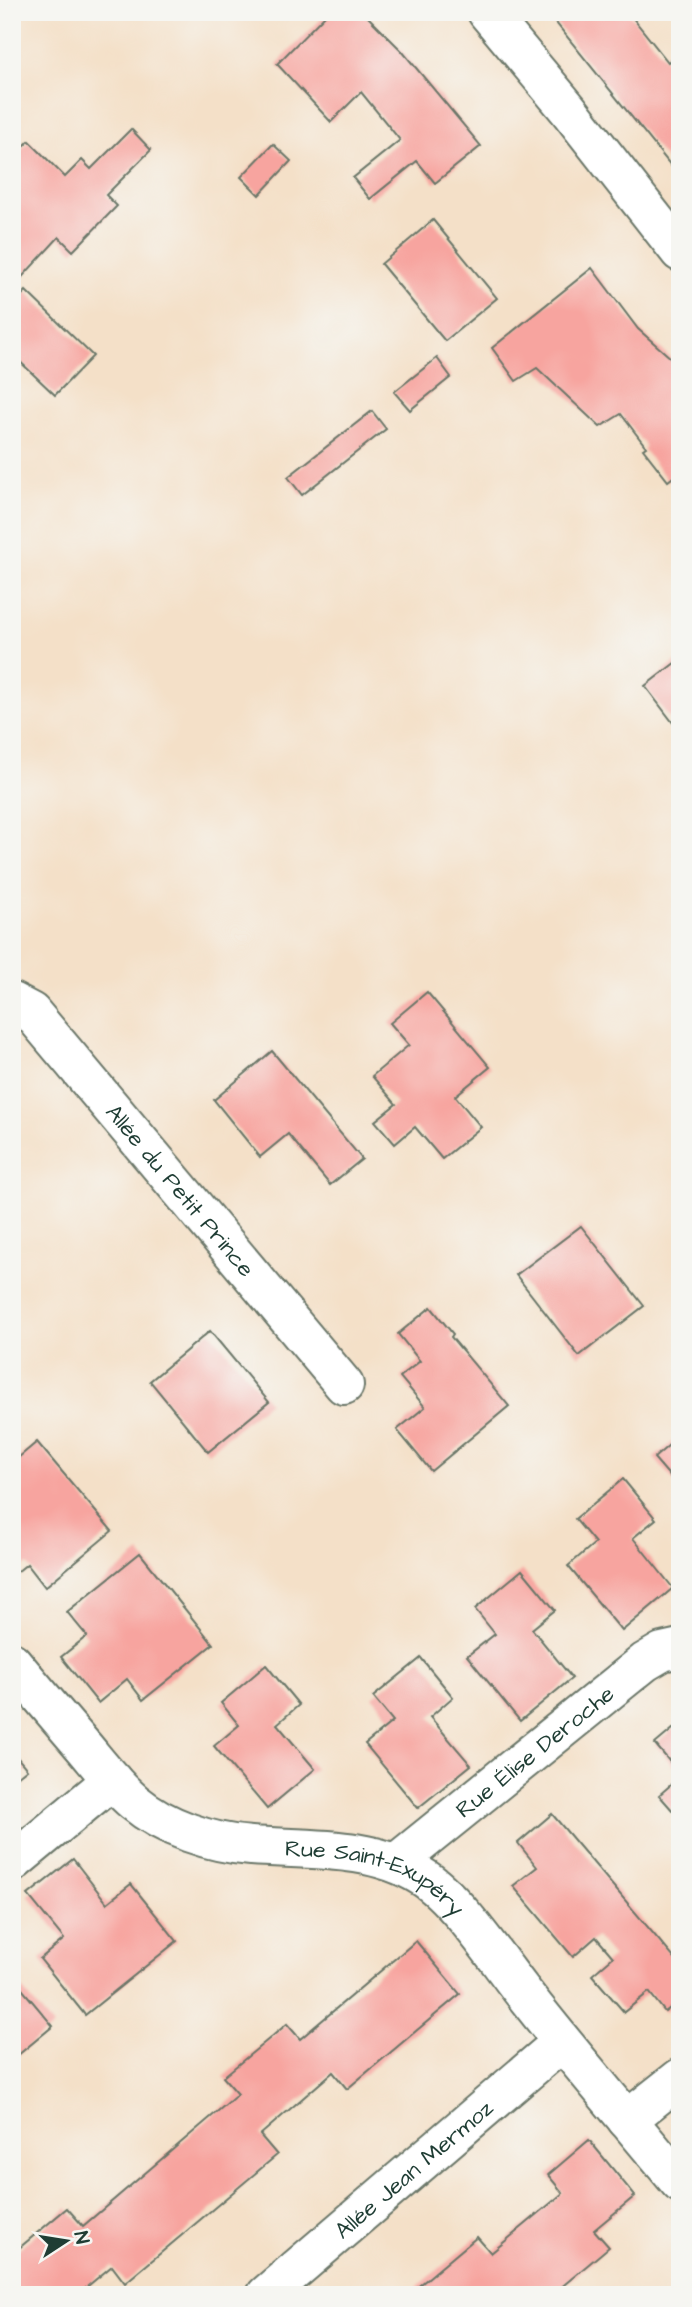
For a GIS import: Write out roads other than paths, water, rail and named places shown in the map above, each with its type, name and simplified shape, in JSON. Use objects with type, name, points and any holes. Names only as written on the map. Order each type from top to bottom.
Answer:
[{"type":"street","points":[[487,12],[676,240]]},
{"type":"street","name":"Allée du Petit Prince","points":[[12,1002],[31,1012],[344,1385]]},
{"type":"street","name":"Rue Élise Deroche","points":[[396,1863],[645,1662],[680,1648]]},
{"type":"street","name":"Rue Saint-Exupéry","points":[[12,1662],[111,1780],[135,1803],[158,1817],[214,1841],[248,1846],[346,1852],[396,1863],[422,1876],[450,1900],[562,2042],[680,2183]]},
{"type":"street","points":[[12,1863],[111,1780]]},
{"type":"street","name":"Allée Jean Mermoz","points":[[265,2295],[562,2042]]},
{"type":"street","points":[[627,2120],[680,2078]]}]
